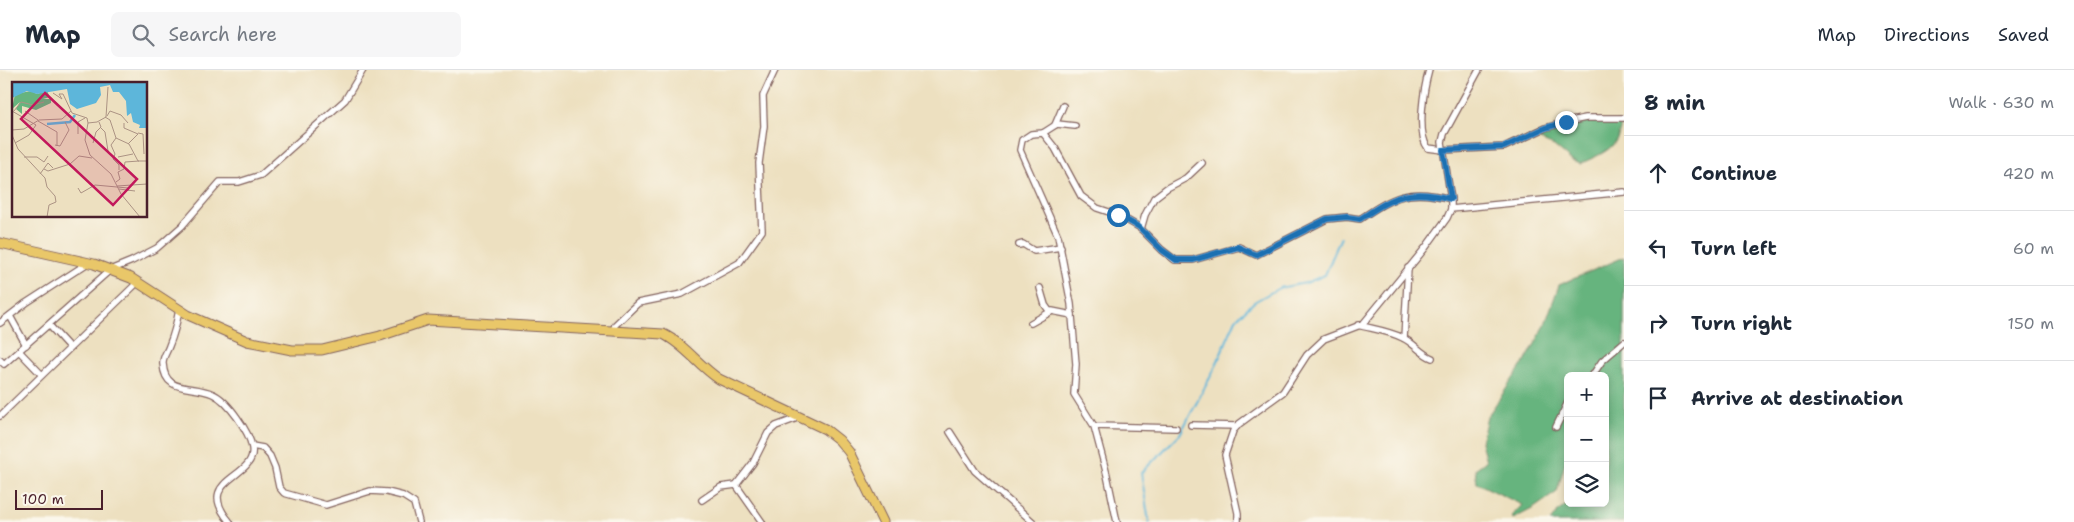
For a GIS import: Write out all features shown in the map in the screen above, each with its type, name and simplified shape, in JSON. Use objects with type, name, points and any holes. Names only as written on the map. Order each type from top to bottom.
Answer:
[{"type":"main road","points":[[0,243],[88,263],[110,270],[138,282],[188,316],[247,341],[292,350],[322,350],[380,336],[428,320],[663,334],[668,336],[707,371],[719,379],[825,429],[839,440],[849,452],[884,522]]},
{"type":"street","points":[[0,360],[4,364],[110,270],[157,248],[182,226],[220,182],[239,182],[260,175],[345,100],[363,70]]},
{"type":"street","points":[[613,331],[615,325],[638,303],[682,294],[739,263],[762,231],[760,163],[764,126],[763,96],[775,70]]},
{"type":"street","points":[[1429,70],[1424,89],[1422,133],[1424,143],[1428,148],[1443,150],[1504,147],[1545,128],[1566,122],[1586,118],[1624,118]]},
{"type":"street","points":[[1238,522],[1238,513],[1225,455],[1233,431],[1283,392],[1307,355],[1324,339],[1363,324],[1447,218],[1451,209],[1451,199],[1442,142],[1444,134],[1479,70]]},
{"type":"street","points":[[1063,106],[1055,125],[1043,133],[1031,134],[1022,140],[1020,150],[1058,236],[1061,247],[1072,315],[1076,364],[1074,394],[1094,426],[1108,475],[1117,522]]},
{"type":"street","points":[[1055,125],[1075,126]]},
{"type":"street","points":[[1043,133],[1055,148],[1081,196],[1097,208],[1118,215],[1141,229],[1162,250],[1176,260],[1193,260],[1238,247],[1256,255],[1327,219],[1347,217],[1360,219],[1395,198],[1422,193],[1451,199]]},
{"type":"street","points":[[1141,229],[1145,215],[1154,198],[1167,188],[1186,178],[1202,163]]},
{"type":"street","points":[[1451,209],[1624,192]]},
{"type":"street","points":[[1019,245],[1023,244],[1034,251],[1061,247]]},
{"type":"street","points":[[0,323],[26,303],[88,263]]},
{"type":"street","points":[[1404,338],[1408,268]]},
{"type":"street","points":[[0,415],[138,282]]},
{"type":"street","points":[[1040,288],[1045,305],[1050,312]]},
{"type":"street","points":[[179,309],[177,322],[162,361],[165,375],[171,383],[180,387],[200,390],[213,394],[223,400],[233,411],[252,446],[252,457],[245,467],[224,483],[219,494],[218,503],[230,522]]},
{"type":"street","points":[[1031,322],[1050,312],[1072,315]]},
{"type":"street","points":[[10,316],[26,345]]},
{"type":"street","points":[[49,325],[69,347]]},
{"type":"street","points":[[1358,326],[1385,331],[1404,338],[1426,356],[1432,358]]},
{"type":"street","points":[[1595,372],[1602,361],[1624,342]]},
{"type":"street","points":[[19,351],[41,374]]},
{"type":"street","points":[[1556,426],[1564,410]]},
{"type":"street","points":[[702,500],[721,487],[736,485],[753,463],[768,433],[776,426],[800,417]]},
{"type":"street","points":[[1190,425],[1237,426]]},
{"type":"street","points":[[1094,426],[1176,428]]},
{"type":"street","points":[[950,432],[975,471],[1033,522]]},
{"type":"street","points":[[252,446],[263,448],[270,456],[279,486],[284,493],[326,505],[370,491],[387,492],[403,496],[414,503],[419,522]]},
{"type":"street","points":[[736,485],[750,508],[762,522]]},
{"type":"green space","points":[[1589,121],[1621,122],[1620,131],[1613,145],[1580,164],[1572,161],[1554,146],[1533,137]]},
{"type":"green space","points":[[1624,257],[1624,522],[1550,522],[1564,507],[1609,507],[1609,372],[1564,372],[1564,467],[1557,492],[1534,508],[1513,519],[1512,516],[1522,505],[1477,483],[1475,469],[1486,461],[1481,442],[1487,417],[1529,355],[1544,327],[1559,285]]},
{"type":"waterway","points":[[1149,522],[1141,473],[1180,434],[1214,370],[1236,319],[1254,302],[1279,288],[1306,283],[1325,275],[1341,237]]},
{"type":"route","points":[[1118,215],[1139,227],[1162,250],[1176,260],[1193,260],[1238,247],[1256,255],[1327,219],[1340,217],[1354,220],[1360,219],[1395,198],[1422,193],[1451,199],[1449,176],[1443,150],[1504,147],[1545,128],[1566,122]]}]
